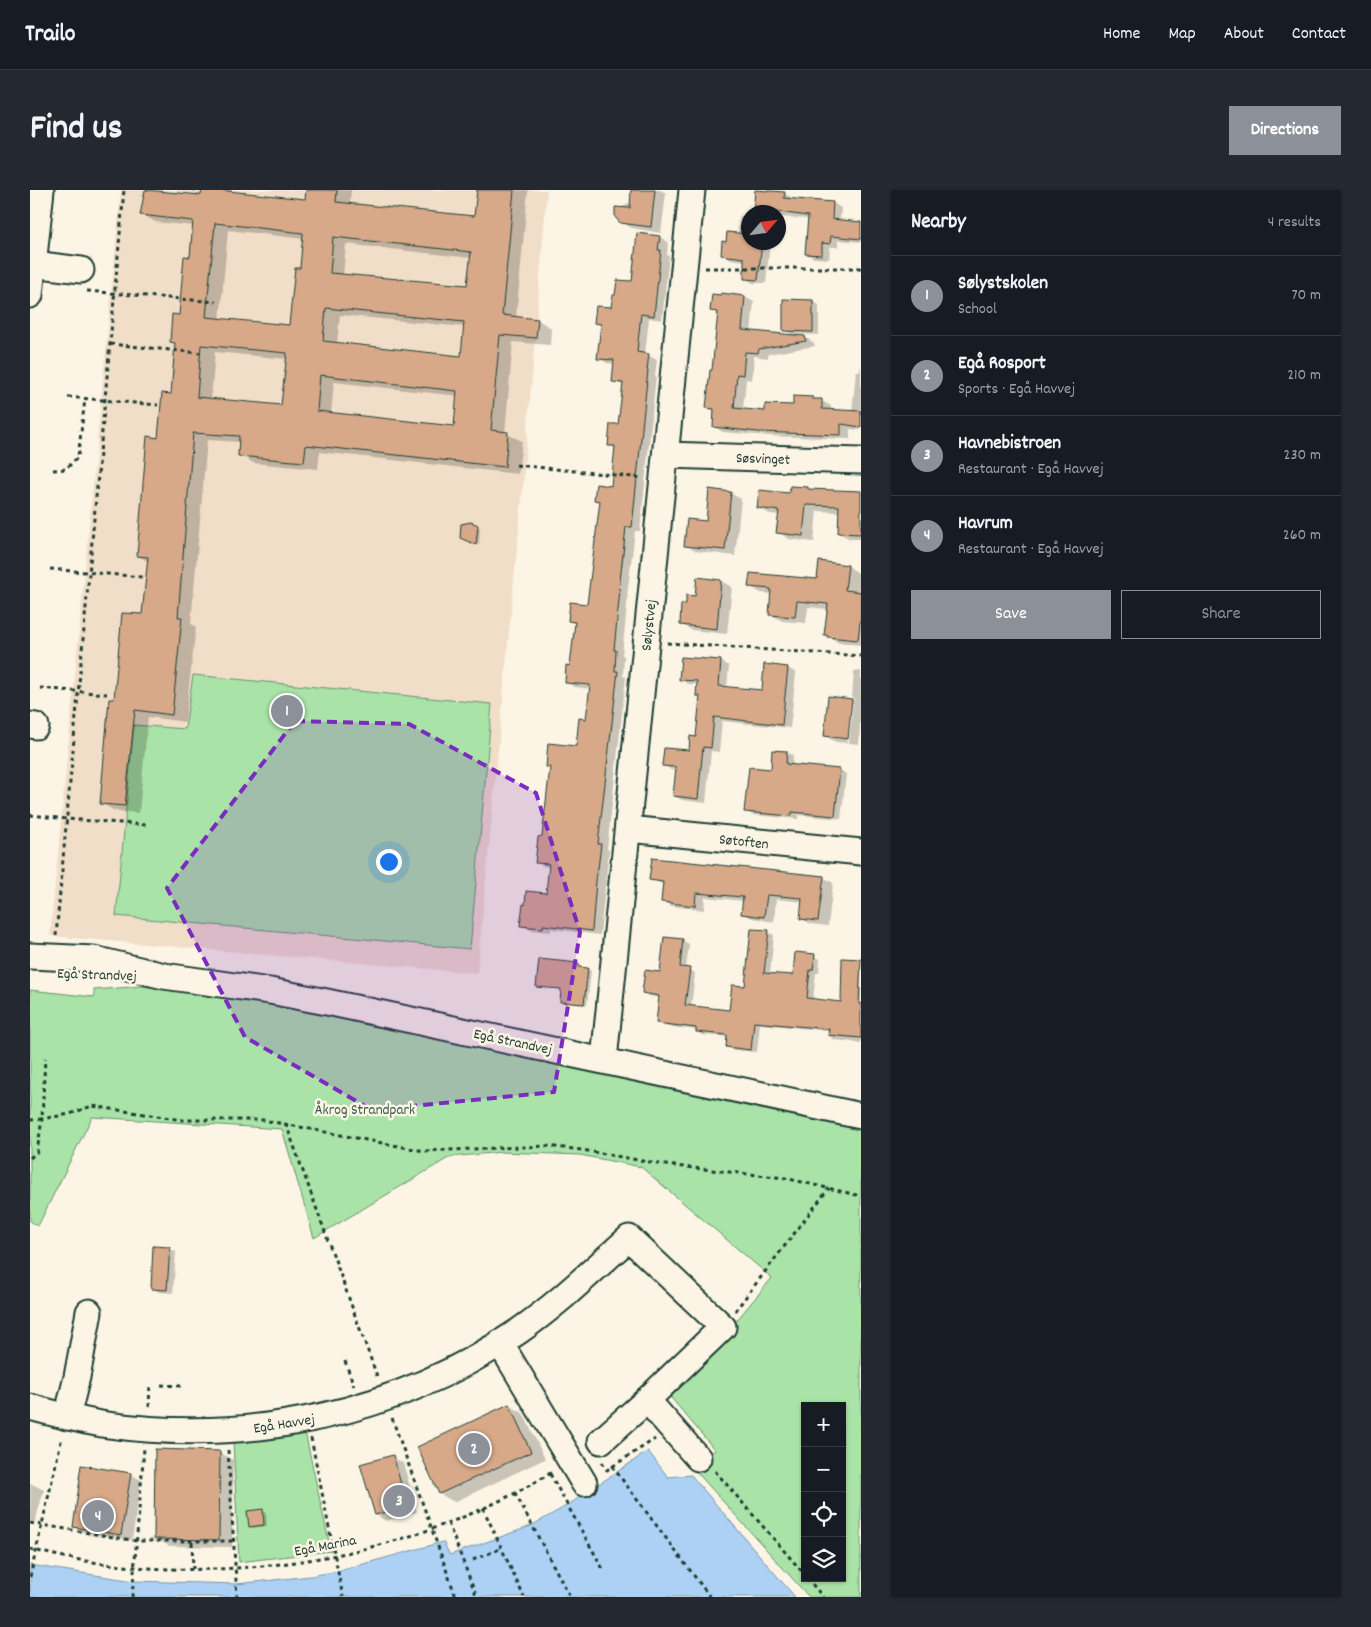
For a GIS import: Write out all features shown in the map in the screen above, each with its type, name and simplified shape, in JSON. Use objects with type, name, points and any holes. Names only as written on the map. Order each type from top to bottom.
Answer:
[{"type":"street","name":"Sølystvej","points":[[604,1060],[692,190]]},
{"type":"street","points":[[30,295],[37,191]]},
{"type":"street","points":[[33,264],[80,280]]},
{"type":"street","name":"Søsvinget","points":[[666,455],[861,461]]},
{"type":"street","name":"Søtoften","points":[[628,829],[861,852]]},
{"type":"street","points":[[30,950],[59,951]]},
{"type":"street","name":"Egå Strandvej","points":[[30,956],[59,951],[164,976],[270,991],[604,1060],[861,1116]]},
{"type":"street","name":"Egå Strandvej","points":[[30,972],[164,976]]},
{"type":"street","name":"Egå Havvej","points":[[30,1407],[66,1417],[106,1424],[186,1431],[272,1426],[347,1411],[385,1399],[425,1383],[463,1365],[500,1343],[520,1330],[571,1290],[629,1238],[723,1327]]},
{"type":"street","points":[[66,1417],[77,1377],[89,1312]]},
{"type":"street","points":[[601,1441],[648,1400],[723,1327]]},
{"type":"street","points":[[500,1343],[570,1473]]},
{"type":"street","points":[[648,1400],[698,1458]]},
{"type":"path","points":[[59,951],[67,819],[124,190]]},
{"type":"path","points":[[684,268],[861,268]]},
{"type":"path","points":[[80,280],[114,293],[216,302]]},
{"type":"path","points":[[110,344],[200,352]]},
{"type":"path","points":[[68,397],[158,406]]},
{"type":"path","points":[[52,470],[66,469],[78,457],[85,399]]},
{"type":"path","points":[[516,465],[663,480]]},
{"type":"path","points":[[50,569],[142,577]]},
{"type":"path","points":[[647,642],[861,656]]},
{"type":"path","points":[[40,688],[107,694]]},
{"type":"path","points":[[30,815],[148,825]]},
{"type":"path","points":[[30,1158],[37,1152],[42,1119],[45,1058]]},
{"type":"path","points":[[30,1120],[70,1114],[92,1106],[183,1120],[263,1120],[424,1151],[547,1146],[582,1150],[666,1165],[784,1178],[861,1196]]},
{"type":"path","points":[[285,1124],[456,1597]]},
{"type":"path","points":[[723,1327],[829,1188]]},
{"type":"path","points":[[132,1597],[150,1384]]},
{"type":"path","points":[[161,1385],[182,1386]]},
{"type":"path","points":[[30,1577],[66,1417]]},
{"type":"path","points":[[308,1420],[343,1597]]},
{"type":"path","points":[[672,1428],[612,1466],[710,1597]]},
{"type":"path","points":[[227,1430],[237,1597]]},
{"type":"path","points":[[698,1458],[716,1472],[801,1570]]},
{"type":"path","name":"Egå Marina","points":[[30,1548],[85,1560],[135,1566],[192,1569],[285,1564],[335,1556],[432,1529],[515,1493],[600,1460],[607,1470],[612,1466]]},
{"type":"path","points":[[570,1473],[603,1569]]},
{"type":"path","points":[[515,1493],[570,1597]]},
{"type":"path","points":[[483,1508],[524,1597]]},
{"type":"path","points":[[30,1523],[137,1541],[233,1541]]},
{"type":"path","points":[[448,1523],[477,1597]]},
{"type":"path","points":[[192,1542],[192,1569]]},
{"type":"path","points":[[473,1560],[502,1548]]},
{"type":"path","points":[[810,1582],[823,1597]]},
{"type":"highlighted area","points":[[295,721],[409,724],[536,793],[580,932],[554,1092],[372,1110],[245,1037],[167,888]]},
{"type":"shaded area","points":[[121,190],[547,190],[523,486],[477,973],[50,936]]},
{"type":"green space","points":[[193,675],[492,704],[470,949],[116,916],[134,725],[185,729]]},
{"type":"green space","name":"Åkrog Strandpark","points":[[142,986],[267,1003],[861,1128],[861,1597],[809,1597],[693,1468],[715,1450],[667,1393],[722,1338],[772,1278],[641,1167],[580,1155],[502,1152],[450,1157],[314,1238],[282,1129],[92,1117],[38,1226],[30,1221],[30,990],[94,997],[94,990]]},
{"type":"green space","points":[[305,1432],[331,1551],[239,1562],[233,1441]]},
{"type":"water","points":[[648,1451],[668,1477],[691,1475],[795,1597],[30,1597],[30,1565],[134,1581],[236,1584],[311,1576],[338,1571],[443,1542],[450,1555],[531,1526],[568,1505]]},
{"type":"building","points":[[145,190],[201,195],[202,190],[218,190],[305,199],[306,190],[337,190],[336,202],[474,216],[477,190],[514,190],[502,315],[538,319],[536,338],[500,335],[491,430],[508,432],[505,467],[306,445],[304,462],[238,456],[239,436],[193,433],[178,617],[182,617],[172,715],[135,710],[125,806],[100,804],[109,699],[114,699],[122,613],[142,614],[148,557],[137,556],[147,436],[158,438],[162,393],[171,394],[175,343],[170,342],[172,314],[179,315],[184,256],[190,257],[193,221],[140,215]],"holes":[[[215,223],[303,233],[300,268],[295,268],[289,325],[206,317]],[[333,237],[471,252],[467,285],[330,273]],[[326,308],[464,322],[461,356],[323,341]],[[201,345],[287,353],[281,405],[197,397]],[[320,375],[457,391],[454,426],[317,411]]]},
{"type":"building","points":[[631,190],[655,190],[651,227],[620,223],[615,217],[615,207],[630,208]]},
{"type":"building","points":[[755,190],[785,192],[784,198],[833,202],[832,219],[861,222],[861,239],[831,236],[830,244],[822,243],[822,255],[805,254],[808,216],[786,213],[786,205],[754,205]]},
{"type":"building","points":[[727,232],[741,233],[741,250],[761,250],[758,280],[744,279],[744,258],[721,255],[722,241],[726,242]]},
{"type":"building","points":[[637,233],[660,236],[658,250],[661,250],[654,316],[641,314],[637,352],[649,354],[648,370],[632,527],[626,527],[619,590],[614,650],[616,650],[615,671],[618,671],[598,844],[601,844],[592,931],[543,925],[543,928],[520,926],[526,891],[546,893],[549,864],[535,863],[538,837],[542,836],[550,767],[546,767],[548,743],[576,746],[579,718],[586,719],[590,685],[565,683],[566,665],[570,666],[575,622],[568,621],[570,602],[587,604],[600,501],[594,500],[596,484],[611,486],[615,446],[608,446],[610,424],[618,424],[623,383],[612,382],[614,360],[597,359],[601,324],[594,323],[596,306],[611,307],[617,280],[632,281]]},
{"type":"building","points":[[721,293],[745,296],[742,330],[805,336],[806,341],[759,349],[758,353],[745,352],[743,375],[737,374],[734,408],[765,411],[765,404],[793,405],[793,396],[813,397],[812,399],[822,399],[822,409],[861,411],[861,427],[841,424],[841,435],[758,432],[713,427],[714,409],[706,408],[718,312],[710,311],[712,294],[721,295]]},
{"type":"building","points":[[783,299],[813,300],[813,332],[783,331]]},
{"type":"building","points":[[790,486],[808,487],[808,489],[861,491],[861,534],[838,533],[839,506],[806,505],[803,536],[776,533],[779,511],[757,508],[759,490],[789,493]]},
{"type":"building","points":[[709,489],[731,492],[725,550],[684,546],[687,519],[706,521]]},
{"type":"building","points":[[471,522],[478,525],[476,545],[460,538],[461,524]]},
{"type":"building","points":[[819,561],[848,565],[845,590],[861,592],[858,640],[827,637],[827,635],[824,635],[828,604],[797,601],[795,617],[769,615],[771,589],[748,587],[750,573],[817,579]]},
{"type":"building","points":[[697,577],[721,580],[717,629],[680,625],[681,604],[686,604],[686,595],[695,596]]},
{"type":"building","points":[[681,657],[721,660],[719,686],[762,690],[764,664],[788,667],[782,725],[714,717],[711,748],[703,747],[698,799],[673,796],[676,767],[662,766],[664,748],[689,750],[690,736],[696,737],[700,696],[696,696],[697,681],[679,680]]},
{"type":"building","points":[[828,696],[852,699],[848,739],[824,736]]},
{"type":"building","points":[[772,750],[787,751],[786,764],[840,769],[835,816],[792,812],[792,816],[744,812],[749,767],[771,769]]},
{"type":"building","points":[[652,858],[824,876],[818,921],[800,919],[802,898],[767,895],[764,917],[741,914],[743,897],[696,893],[695,906],[661,902],[663,882],[649,880]]},
{"type":"building","points":[[751,929],[769,930],[764,973],[793,975],[795,952],[815,954],[813,970],[810,970],[807,998],[841,1002],[842,958],[861,959],[859,1004],[861,1004],[861,1038],[828,1035],[829,1029],[754,1022],[751,1050],[726,1047],[727,1035],[696,1032],[696,1028],[656,1023],[659,996],[642,993],[645,970],[660,972],[664,937],[683,939],[680,967],[690,968],[685,1005],[729,1010],[732,985],[745,986]]},
{"type":"building","points":[[539,959],[579,963],[579,967],[588,968],[584,1004],[560,1002],[561,989],[536,987]]},
{"type":"building","points":[[153,1246],[170,1247],[167,1290],[151,1289]]},
{"type":"building","points":[[509,1404],[531,1452],[439,1494],[417,1447]]},
{"type":"building","points":[[155,1449],[220,1451],[219,1540],[154,1539]]},
{"type":"building","points":[[393,1455],[407,1506],[375,1515],[360,1464]]},
{"type":"building","points":[[81,1465],[131,1473],[121,1535],[73,1527]]},
{"type":"building","points":[[263,1509],[264,1525],[249,1527],[247,1511]]},
{"type":"place","name":"Sølystskolen","points":[[287,711]]},
{"type":"place","name":"Egå Rosport","points":[[474,1449]]},
{"type":"place","name":"Havnebistroen","points":[[399,1501]]},
{"type":"place","name":"Havrum","points":[[98,1516]]}]
